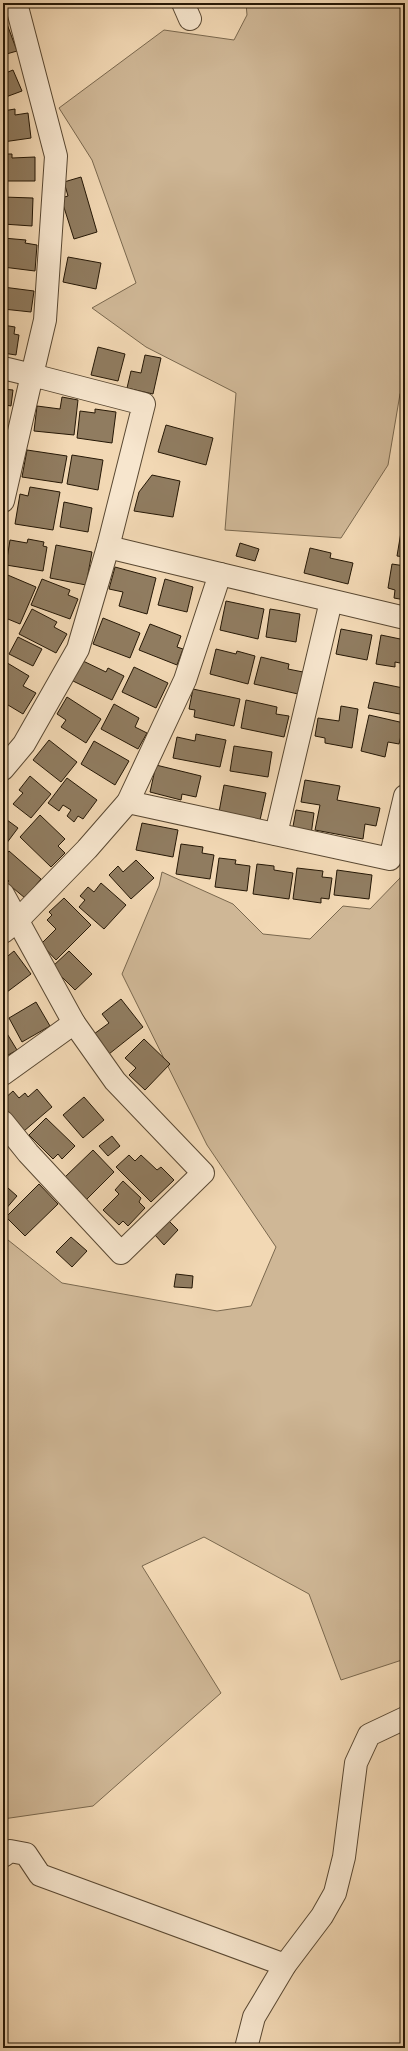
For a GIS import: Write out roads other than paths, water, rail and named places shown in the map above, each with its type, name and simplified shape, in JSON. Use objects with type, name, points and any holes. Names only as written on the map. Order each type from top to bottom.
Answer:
[{"type":"street","points":[[3,501],[45,320],[56,156],[16,3]]},
{"type":"street","points":[[3,368],[144,404],[108,547],[78,649],[24,744],[3,769]]},
{"type":"street","points":[[108,547],[405,618]]},
{"type":"street","points":[[10,926],[87,848],[128,802],[185,680],[220,574]]},
{"type":"street","points":[[276,834],[331,601]]},
{"type":"street","points":[[128,802],[390,859],[405,796]]},
{"type":"street","points":[[3,894],[10,926],[74,1023],[115,1080],[203,1172],[121,1253],[28,1153],[3,1122]]},
{"type":"street","points":[[3,1074],[74,1023]]},
{"type":"street","points":[[246,2048],[254,2017],[284,1965],[322,1916],[335,1893],[344,1857],[356,1763],[369,1735],[405,1718]]},
{"type":"street","points":[[3,1856],[10,1850],[26,1854],[40,1875],[284,1965]]}]
